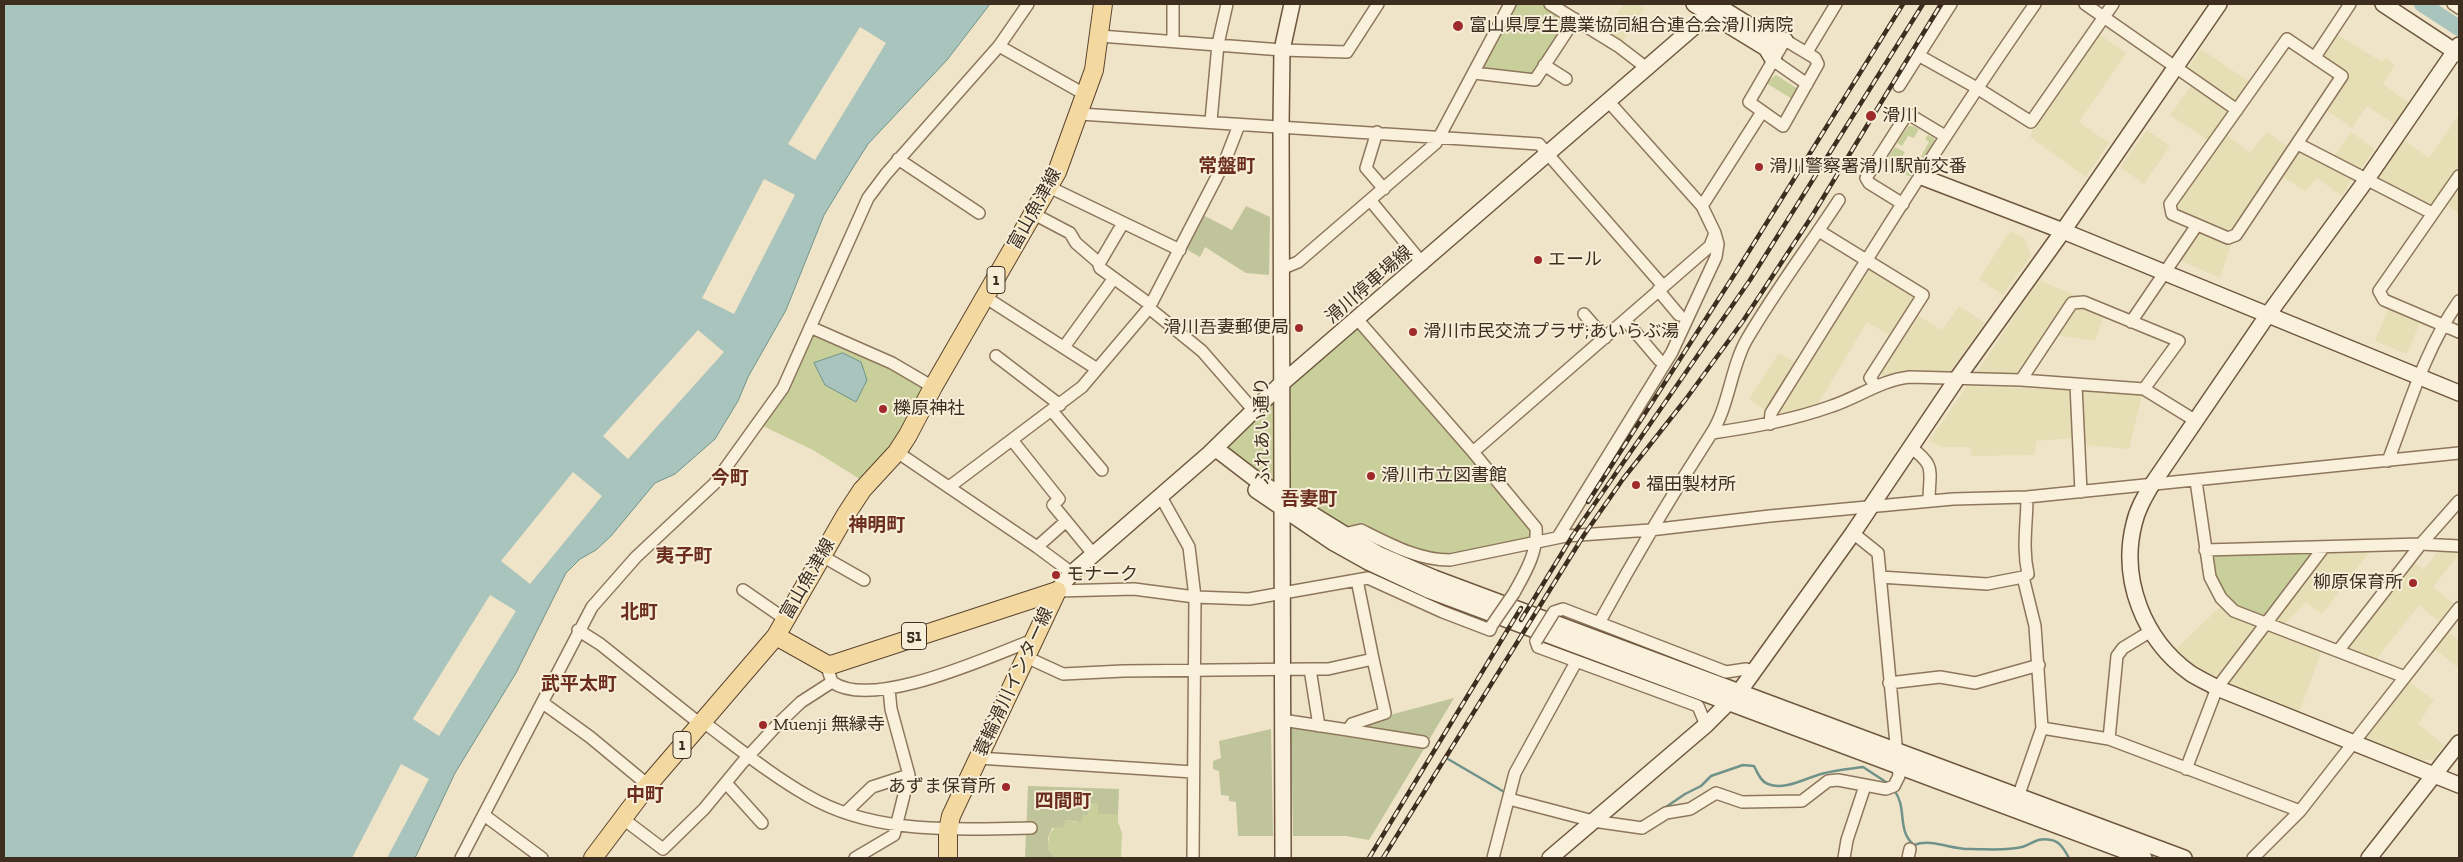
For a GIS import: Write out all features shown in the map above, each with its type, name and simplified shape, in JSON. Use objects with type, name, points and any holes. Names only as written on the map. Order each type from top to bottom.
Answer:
[{"type":"main road","name":"富山魚津線","points":[[593,858],[648,785],[776,636],[862,490],[898,452],[1057,172],[1080,114],[1094,70],[1103,4]]},
{"type":"main road","name":"蓑輪滑川インター線","points":[[948,858],[948,830],[951,816],[1057,591]]},
{"type":"main road","name":"蓑輪滑川インター線","points":[[826,664],[831,665],[1057,591]]},
{"type":"main road","points":[[776,636],[826,664]]},
{"type":"street","points":[[460,858],[484,816],[543,703],[578,630],[592,607],[636,557],[714,484],[783,388],[868,198],[898,160],[999,46],[1028,4]]},
{"type":"street","points":[[1173,4],[1173,40]]},
{"type":"street","points":[[1211,121],[1218,44],[1227,4]]},
{"type":"street","name":"ふれあい通り","points":[[1283,858],[1280,126],[1282,50],[1292,4]]},
{"type":"street","points":[[1100,36],[1173,40],[1282,50],[1347,52],[1378,4]]},
{"type":"street","points":[[1281,269],[1298,262],[1436,143],[1510,4]]},
{"type":"street","points":[[1550,4],[1618,46],[1648,69]]},
{"type":"street","points":[[1694,4],[1714,6],[1773,40],[1785,40],[1815,58],[1818,64],[1783,126],[1749,102],[1785,40]]},
{"type":"street","points":[[1807,52],[1836,4]]},
{"type":"street","points":[[1899,86],[1951,4]]},
{"type":"street","points":[[1770,424],[1771,413],[1867,259],[1922,177],[1945,136],[2035,4]]},
{"type":"street","points":[[2085,4],[2174,68],[2237,110]]},
{"type":"street","points":[[1918,55],[1977,88],[2031,122],[2113,4]]},
{"type":"street","points":[[1550,858],[1706,725],[1735,697],[1853,533],[1956,380],[2063,231],[2220,4]]},
{"type":"street","points":[[2315,57],[2350,4]]},
{"type":"street","points":[[2383,4],[2458,50],[2268,316],[2151,486],[2139,507],[2134,524],[2130,561],[2132,583],[2137,601],[2158,643],[2191,674],[2217,688],[2459,786]]},
{"type":"street","points":[[2453,4],[2459,8]]},
{"type":"street","points":[[1714,6],[1766,48],[1774,61],[1807,84]]},
{"type":"street","name":"滑川停車場線","points":[[1057,591],[1072,573],[1212,451],[1255,412],[1281,384],[1358,320],[1648,69],[1714,6]]},
{"type":"street","points":[[1474,73],[1535,80],[1575,19]]},
{"type":"street","points":[[2287,39],[2315,57],[2342,76],[2236,235],[2228,238],[2172,214],[2170,204],[2287,39]]},
{"type":"street","points":[[999,46],[1086,96]]},
{"type":"street","points":[[1544,65],[1566,79]]},
{"type":"street","points":[[1558,537],[1672,352],[1716,257],[1718,244],[1715,233],[1702,206],[1609,102]]},
{"type":"street","points":[[1702,206],[1762,112]]},
{"type":"street","points":[[1080,114],[1211,121],[1239,125],[1376,132],[1539,144],[1661,288],[1679,315]]},
{"type":"street","points":[[1903,204],[1869,183],[1866,178],[1905,117],[1910,115],[1945,136]]},
{"type":"street","points":[[949,486],[1082,387],[1149,308],[1225,161],[1239,125]]},
{"type":"street","points":[[1376,132],[1366,168],[1384,189]]},
{"type":"street","points":[[2298,144],[2432,213]]},
{"type":"street","points":[[898,160],[979,213]]},
{"type":"street","points":[[2459,176],[2379,292],[2384,300],[2459,332]]},
{"type":"street","points":[[1922,177],[2063,231],[2163,274],[2459,393]]},
{"type":"street","points":[[1049,187],[1180,250]]},
{"type":"street","points":[[1370,200],[1423,264]]},
{"type":"street","points":[[1599,623],[1650,530],[1698,451],[1712,433],[1746,340],[1839,200]]},
{"type":"street","points":[[1034,214],[1070,233],[1076,243],[1099,264],[1100,268],[1148,304],[1149,308],[1202,350],[1255,412]]},
{"type":"street","points":[[1099,264],[1123,223]]},
{"type":"street","points":[[2131,322],[2197,225]]},
{"type":"street","points":[[1819,230],[1924,295],[1870,378],[1875,385]]},
{"type":"street","points":[[1473,452],[1710,246],[1715,233]]},
{"type":"street","points":[[1064,347],[1114,278]]},
{"type":"street","points":[[985,297],[1097,369]]},
{"type":"street","points":[[2388,461],[2442,325],[2459,301]]},
{"type":"street","points":[[2021,380],[2072,304],[2084,302],[2179,341],[2144,389]]},
{"type":"street","points":[[1584,314],[1605,338]]},
{"type":"street","points":[[1057,591],[1134,589],[1194,597],[1249,599],[1368,578],[1443,612],[1490,630],[1528,568],[1537,540],[1536,528],[1529,517],[1358,320]]},
{"type":"street","points":[[1626,320],[1659,360]]},
{"type":"street","points":[[810,327],[892,363],[934,387]]},
{"type":"street","points":[[996,356],[1056,408],[1102,470]]},
{"type":"street","points":[[1712,433],[1770,424],[1832,406],[1875,385],[1895,378],[1910,377],[1956,380],[2021,380],[2144,389],[2196,421]]},
{"type":"street","points":[[2076,385],[2081,492]]},
{"type":"street","points":[[1012,440],[1059,499],[1053,505],[1094,555]]},
{"type":"street","points":[[1910,447],[1926,458],[1930,465],[1929,502]]},
{"type":"street","points":[[1212,451],[1283,502],[1334,543],[1368,562],[1428,590],[1735,697]]},
{"type":"street","points":[[898,452],[1072,573]]},
{"type":"street","points":[[1344,534],[1361,530],[1392,546],[1433,560],[1450,560],[1558,537],[1650,530],[1870,507],[2000,497],[2027,497],[2151,486],[2459,453]]},
{"type":"street","points":[[2196,481],[2210,577],[2221,598],[2234,611],[2405,677]]},
{"type":"street","points":[[1161,496],[1189,546],[1194,597],[1193,858]]},
{"type":"street","points":[[1880,577],[1987,584],[2023,578],[2028,574],[2024,555],[2027,497]]},
{"type":"street","points":[[2338,650],[2421,544],[2459,500]]},
{"type":"street","points":[[1283,502],[1380,555],[1434,578],[1735,697],[1898,758],[2144,858]]},
{"type":"street","points":[[1037,547],[1064,523]]},
{"type":"street","points":[[1509,799],[1594,821],[1642,828],[1666,813],[1690,809],[1716,794],[1742,802],[1793,802],[1802,801],[1828,781],[1838,780],[1886,789],[1894,786],[1899,776],[1898,758],[1889,683],[1878,553],[1853,533]]},
{"type":"street","points":[[2205,550],[2421,544],[2459,546]]},
{"type":"street","points":[[2186,769],[2217,688],[2324,547]]},
{"type":"street","points":[[822,556],[864,580]]},
{"type":"street","points":[[2018,797],[2042,728],[2036,626],[2023,578]]},
{"type":"street","points":[[1348,730],[1352,724],[1385,713],[1356,580]]},
{"type":"street","points":[[743,590],[785,619]]},
{"type":"street","points":[[1706,725],[1698,706],[1538,647],[1536,641],[1554,612],[1563,609],[1726,672],[1746,669],[1754,671]]},
{"type":"street","points":[[2253,858],[2300,811],[2458,612]]},
{"type":"street","points":[[578,630],[600,644],[694,719],[702,721],[748,756],[809,797],[871,821],[898,825],[948,830],[1031,828]]},
{"type":"street","points":[[2109,739],[2117,656],[2123,648],[2151,630]]},
{"type":"street","points":[[826,664],[832,682],[840,687],[890,689],[941,675],[1034,640]]},
{"type":"street","points":[[1026,657],[1063,674],[1194,669],[1328,669],[1373,659]]},
{"type":"street","points":[[1493,858],[1514,773],[1576,662]]},
{"type":"street","points":[[1889,683],[1940,678],[1975,683],[2038,665]]},
{"type":"street","points":[[1310,669],[1319,726]]},
{"type":"street","points":[[622,818],[662,849],[704,809],[748,756],[801,702],[832,682]]},
{"type":"street","points":[[855,858],[894,835],[909,775],[891,709],[890,689]]},
{"type":"street","points":[[543,703],[590,737],[648,785]]},
{"type":"street","points":[[1282,720],[1424,742]]},
{"type":"street","points":[[2042,728],[2109,739],[2300,811]]},
{"type":"street","points":[[2369,858],[2459,743]]},
{"type":"street","points":[[978,758],[1193,772]]},
{"type":"street","points":[[1898,758],[2018,797],[2184,858]]},
{"type":"street","points":[[846,812],[872,787],[909,775]]},
{"type":"street","points":[[726,782],[762,823]]},
{"type":"street","points":[[1844,858],[1847,840],[1865,786]]},
{"type":"street","points":[[484,816],[542,858]]},
{"type":"shaded area","points":[[1624,4],[1638,4],[1644,9],[1622,43],[1604,32]]},
{"type":"shaded area","points":[[2097,33],[2126,53],[2079,122],[2109,143],[2086,177],[2030,137],[2035,123]]},
{"type":"shaded area","points":[[2336,34],[2382,62],[2386,58],[2395,65],[2383,84],[2409,103],[2394,124],[2367,106],[2352,128],[2325,109],[2350,75],[2323,58],[2323,52]]},
{"type":"shaded area","points":[[2201,49],[2251,83],[2238,102],[2233,103],[2189,71],[2188,68]]},
{"type":"shaded area","points":[[2191,86],[2228,111],[2229,114],[2209,141],[2170,115]]},
{"type":"shaded area","points":[[2459,115],[2459,168],[2433,206],[2428,207],[2378,180],[2377,175],[2404,140],[2429,158]]},
{"type":"shaded area","points":[[2147,130],[2170,146],[2144,184],[2120,167]]},
{"type":"shaded area","points":[[2267,132],[2288,147],[2232,231],[2225,233],[2176,212],[2175,205],[2225,134],[2250,153]]},
{"type":"shaded area","points":[[2351,132],[2375,149],[2358,170],[2334,156]]},
{"type":"shaded area","points":[[2300,150],[2352,178],[2342,196],[2317,178],[2305,191],[2280,175],[2296,151]]},
{"type":"shaded area","points":[[2459,185],[2459,214],[2446,204]]},
{"type":"shaded area","points":[[2010,231],[2025,239],[2031,256],[2003,295],[1979,279]]},
{"type":"shaded area","points":[[2200,231],[2231,244],[2220,278],[2182,261],[2181,256],[2196,233]]},
{"type":"shaded area","points":[[1870,268],[1914,294],[1916,299],[1891,336],[1867,322],[1818,404],[1784,416],[1780,411],[1866,269]]},
{"type":"shaded area","points":[[2039,280],[2074,295],[2020,373],[2015,376],[1981,375],[1977,372]]},
{"type":"shaded area","points":[[2080,305],[2104,315],[2095,341],[2056,335],[2076,306]]},
{"type":"shaded area","points":[[1959,306],[1985,323],[1949,373],[1894,372],[1884,377],[1880,373],[1915,314],[1942,330]]},
{"type":"shaded area","points":[[2389,307],[2421,320],[2407,354],[2375,341]]},
{"type":"shaded area","points":[[1779,353],[1797,364],[1767,411],[1749,399]]},
{"type":"shaded area","points":[[1967,386],[2070,390],[2072,394],[2075,438],[2036,441],[2035,455],[1972,456],[1970,447],[1942,447],[1929,441]]},
{"type":"shaded area","points":[[2086,391],[2142,395],[2129,449],[2084,445],[2082,394]]},
{"type":"shaded area","points":[[2441,547],[2459,550],[2459,554],[2433,587],[2455,604],[2440,623],[2419,605],[2375,661],[2350,650],[2348,645],[2413,562],[2424,570]]},
{"type":"shaded area","points":[[2371,550],[2322,614],[2306,602],[2283,626],[2274,623],[2274,619],[2326,551]]},
{"type":"shaded area","points":[[2221,606],[2237,619],[2256,625],[2256,631],[2218,679],[2197,668],[2176,649]]},
{"type":"shaded area","points":[[2269,629],[2322,650],[2299,713],[2229,687],[2228,681]]},
{"type":"shaded area","points":[[2447,631],[2459,640],[2459,664],[2457,667],[2434,648]]},
{"type":"shaded area","points":[[2408,681],[2434,700],[2418,724],[2444,745],[2434,759],[2420,761],[2366,741],[2364,736]]},
{"type":"green space","points":[[1510,4],[1550,4],[1573,18],[1535,78],[1474,73]]},
{"type":"green space","points":[[1776,75],[1798,89],[1794,100],[1766,83]]},
{"type":"green space","points":[[1908,126],[1919,129],[1914,138],[1908,136],[1902,146],[1897,143]]},
{"type":"green space","points":[[1928,135],[1934,138],[1935,142],[1912,176],[1908,176],[1889,164],[1889,156],[1895,147],[1905,152],[1898,165],[1912,172],[1929,142],[1925,139]]},
{"type":"green space","points":[[1246,206],[1270,217],[1269,275],[1246,273],[1205,247],[1200,257],[1184,248],[1201,214],[1232,230]]},
{"type":"green space","points":[[1358,320],[1529,517],[1537,540],[1450,560],[1344,534],[1221,453],[1268,399]]},
{"type":"green space","points":[[813,332],[891,366],[928,388],[892,445],[863,481],[813,450],[763,426],[785,394]]},
{"type":"green space","points":[[2315,552],[2264,618],[2240,607],[2226,596],[2217,580],[2211,554]]},
{"type":"green space","points":[[1454,698],[1429,740],[1356,729],[1367,721]]},
{"type":"green space","points":[[1291,728],[1424,749],[1369,840],[1346,836],[1293,836]]},
{"type":"green space","points":[[1271,729],[1273,836],[1238,836],[1236,802],[1229,801],[1229,796],[1221,795],[1219,771],[1213,769],[1213,761],[1221,758],[1219,741]]},
{"type":"green space","points":[[1028,786],[1119,789],[1118,814],[1098,814],[1098,803],[1089,803],[1088,815],[1083,815],[1082,822],[1065,820],[1064,827],[1052,828],[1048,838],[1048,849],[1052,854],[1052,858],[1025,858]]},
{"type":"green space","points":[[1088,803],[1099,803],[1098,814],[1118,814],[1118,822],[1122,833],[1121,858],[1052,858],[1052,854],[1048,849],[1052,831],[1065,820],[1077,822]]},
{"type":"water","points":[[4,4],[990,4],[947,60],[868,144],[849,174],[824,215],[786,310],[748,377],[738,401],[715,439],[675,474],[655,483],[611,536],[596,550],[580,559],[566,573],[516,673],[455,773],[415,858],[4,858]]},
{"type":"water","points":[[843,353],[861,362],[867,380],[856,402],[825,385],[814,363]]},
{"type":"pier","points":[[860,27],[886,43],[815,160],[788,144]]},
{"type":"pier","points":[[764,179],[795,195],[734,314],[702,298]]},
{"type":"pier","points":[[698,330],[724,352],[628,459],[603,436]]},
{"type":"pier","points":[[573,472],[602,496],[530,584],[501,561]]},
{"type":"pier","points":[[490,595],[516,611],[439,736],[413,719]]},
{"type":"pier","points":[[401,764],[429,779],[387,858],[352,858]]},
{"type":"waterway","points":[[2422,4],[2459,28]]},
{"type":"waterway","points":[[1448,759],[1506,793]]},
{"type":"waterway","points":[[1663,809],[1701,786],[1711,776],[1743,765],[1754,766],[1763,781],[1774,786],[1788,785],[1821,774],[1863,767],[1889,784]]},
{"type":"waterway","points":[[1894,790],[1900,804],[1905,833],[1914,845],[1935,843],[1964,849],[2003,849],[2022,847],[2038,840],[2046,839],[2060,844],[2069,858]]},
{"type":"railway","points":[[1588,502],[1736,272],[1903,4]]},
{"type":"railway","points":[[1521,620],[1573,535],[1750,280],[1923,4]]},
{"type":"railway","points":[[1383,858],[1584,535],[1623,479],[1686,399],[1743,321],[1812,216],[1941,4]]},
{"type":"railway","points":[[1369,858],[1521,608]]},
{"type":"place","name":"富山県厚生農業協同組合連合会滑川病院","points":[[1458,26]]},
{"type":"place","name":"滑川","points":[[1871,116]]},
{"type":"place","name":"滑川警察署滑川駅前交番","points":[[1759,167]]},
{"type":"place","name":"エール","points":[[1538,260]]},
{"type":"place","name":"滑川吾妻郵便局","points":[[1299,328]]},
{"type":"place","name":"滑川市民交流プラザ;あいらぶ湯","points":[[1413,332]]},
{"type":"place","name":"櫟原神社","points":[[883,409]]},
{"type":"place","name":"滑川市立図書館","points":[[1371,476]]},
{"type":"place","name":"福田製材所","points":[[1636,485]]},
{"type":"place","name":"モナーク","points":[[1056,575]]},
{"type":"place","name":"柳原保育所","points":[[2413,583]]},
{"type":"place","name":"Muenji 無縁寺","points":[[763,725]]},
{"type":"place","name":"あずま保育所","points":[[1006,787]]},
{"type":"district","name":"常盤町","points":[[1227,167]]},
{"type":"district","name":"今町","points":[[730,479]]},
{"type":"district","name":"吾妻町","points":[[1309,500]]},
{"type":"district","name":"神明町","points":[[877,526]]},
{"type":"district","name":"夷子町","points":[[684,557]]},
{"type":"district","name":"北町","points":[[639,613]]},
{"type":"district","name":"武平太町","points":[[579,685]]},
{"type":"district","name":"中町","points":[[645,796]]},
{"type":"district","name":"四間町","points":[[1063,802]]}]
